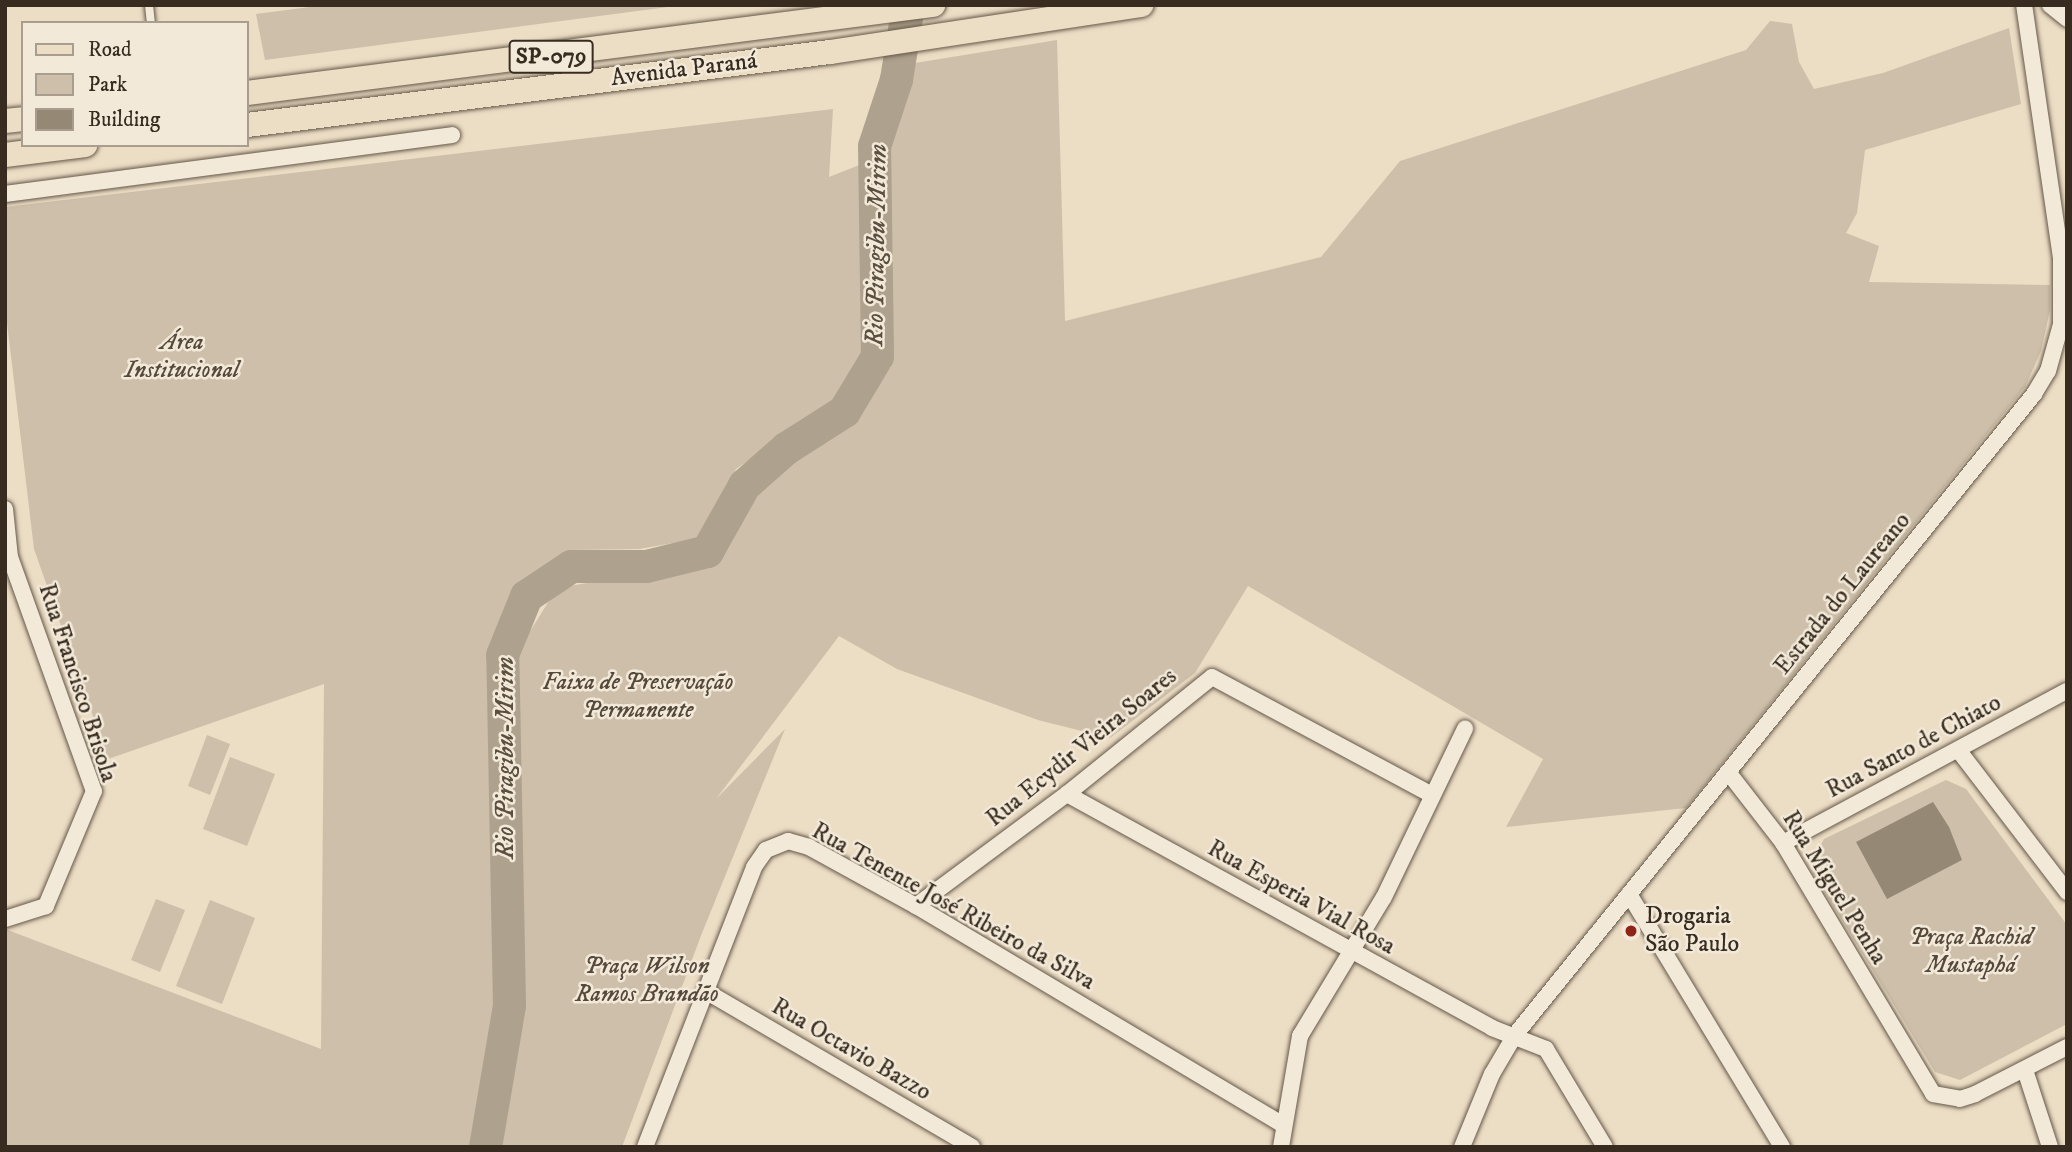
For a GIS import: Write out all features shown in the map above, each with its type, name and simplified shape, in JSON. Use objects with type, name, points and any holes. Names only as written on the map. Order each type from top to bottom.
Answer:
[{"type":"main road","name":"Avenida Paraná","points":[[248,93],[933,5]]},
{"type":"main road","name":"Avenida Paraná","points":[[248,125],[830,52],[1141,5]]},
{"type":"main road","points":[[5,155],[69,147]]},
{"type":"street","name":"Estrada do Laureano","points":[[1462,1147],[1492,1074],[1515,1035],[2034,394],[2048,371],[2061,324],[2062,258],[2024,5]]},
{"type":"street","points":[[2050,5],[2067,19]]},
{"type":"street","points":[[5,194],[452,135]]},
{"type":"street","name":"Rua Francisco Brisola","points":[[5,509],[8,557],[94,791],[46,906],[6,919]]},
{"type":"street","name":"Rua Ecydir Vieira Soares","points":[[916,905],[1067,794],[1212,677],[1432,794]]},
{"type":"street","name":"Rua Santo de Chiato","points":[[1783,844],[2067,691]]},
{"type":"street","points":[[1281,1147],[1300,1036],[1384,897],[1465,729]]},
{"type":"street","points":[[1959,751],[2062,873],[2067,892]]},
{"type":"street","name":"Rua Miguel Penha","points":[[1728,772],[1783,844],[1926,1084],[1943,1099],[1975,1094],[2025,1070]]},
{"type":"street","name":"Rua Esperia Vial Rosa","points":[[1067,794],[1492,1028],[1546,1049],[1605,1147]]},
{"type":"street","name":"Rua Tenente José Ribeiro da Silva","points":[[645,1147],[754,867],[765,850],[779,843],[809,848],[916,905],[1284,1125]]},
{"type":"street","points":[[1629,894],[1782,1147]]},
{"type":"street","name":"Rua Octavio Bazzo","points":[[706,992],[972,1147]]},
{"type":"street","points":[[2050,1147],[2025,1070],[2067,1047]]},
{"type":"green space","points":[[325,5],[683,5],[265,60],[256,14]]},
{"type":"green space","points":[[1770,21],[1792,24],[1799,62],[1814,89],[1883,73],[2009,28],[2021,104],[1865,150],[1857,213],[1846,233],[1879,246],[1869,282],[2050,285],[2050,310],[2041,351],[2025,387],[1686,808],[1506,827],[1543,759],[1248,586],[1195,673],[1110,738],[1038,720],[897,669],[839,636],[716,799],[785,729],[702,933],[622,1147],[502,1147],[521,1019],[514,673],[529,633],[557,588],[708,563],[771,478],[852,414],[891,367],[888,149],[909,64],[1057,40],[1065,321],[1321,257],[1400,161],[1746,50]]},
{"type":"green space","name":"Área Institucional","points":[[833,109],[829,177],[867,162],[869,283],[864,356],[834,402],[736,469],[702,538],[639,549],[570,550],[520,582],[497,629],[487,668],[494,1005],[472,1147],[5,1147],[5,929],[321,1049],[324,684],[108,759],[34,549],[5,306],[5,207]]},
{"type":"green space","points":[[207,735],[230,744],[210,795],[188,786]]},
{"type":"green space","points":[[230,757],[275,774],[247,846],[203,829]]},
{"type":"green space","name":"Praça Rachid Mustaphá","points":[[1946,780],[1966,789],[2067,925],[2067,1024],[1960,1080],[1935,1072],[1812,871],[1813,859],[1824,839]]},
{"type":"green space","points":[[156,899],[185,910],[160,972],[131,960]]},
{"type":"green space","points":[[210,900],[255,918],[222,1004],[176,986]]},
{"type":"building","points":[[1933,802],[1949,827],[1962,860],[1887,899],[1856,842]]},
{"type":"waterway","name":"Rio Piragibu-Mirim","points":[[485,1147],[509,1005],[502,655],[526,596],[571,566],[646,566],[707,551],[744,485],[786,448],[844,411],[877,356],[874,146],[896,79],[908,5]]},
{"type":"place","name":"Drogaria São Paulo","points":[[1631,931]]},
{"type":"park label","name":"Faixa de Preservação Permanente","points":[[638,697]]},
{"type":"park label","name":"Praça Wilson Ramos Brandão","points":[[647,981]]}]
